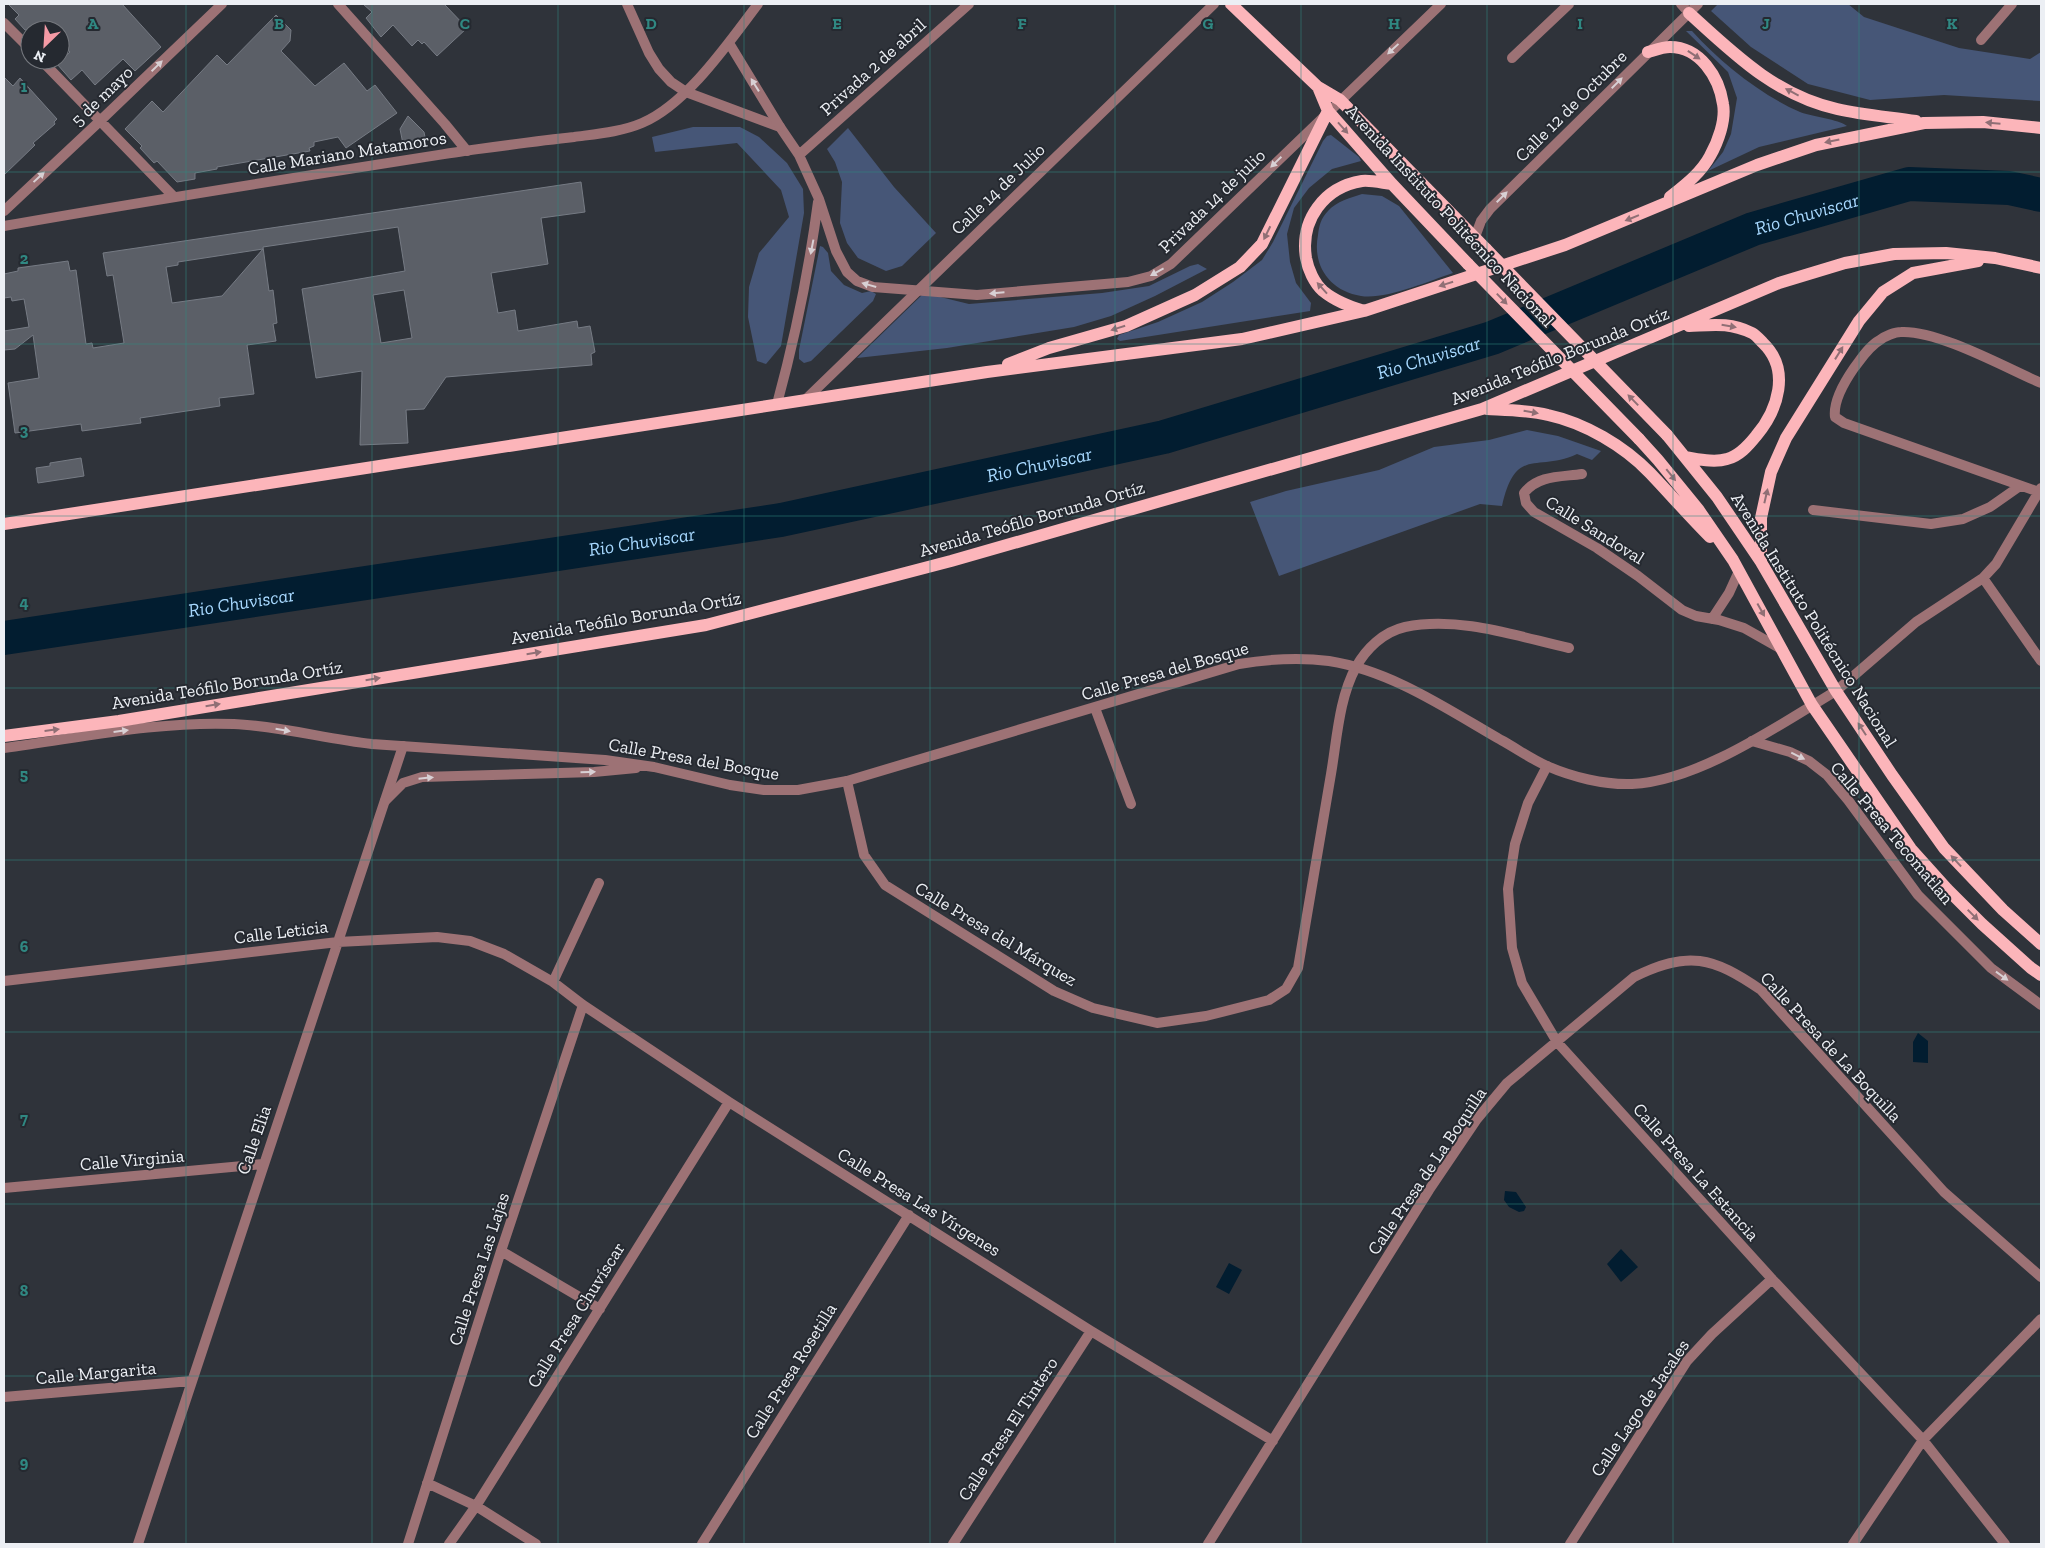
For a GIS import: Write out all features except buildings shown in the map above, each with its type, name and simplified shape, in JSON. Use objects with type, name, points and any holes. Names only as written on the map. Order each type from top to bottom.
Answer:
[{"type":"main road","name":"Avenida Instituto Politécnico Nacional","points":[[1231,4],[1318,87],[1340,100],[1667,436],[1717,497],[1761,562],[1836,690],[1892,775],[1944,848],[2003,910],[2041,944]]},
{"type":"main road","points":[[1690,7],[1742,61],[1764,78],[1800,96],[1837,109],[1924,122],[1982,122],[2041,128]]},
{"type":"main road","points":[[1648,52],[1669,47],[1685,49],[1705,62],[1716,79],[1724,105],[1720,130],[1710,157],[1693,179],[1660,206]]},
{"type":"main road","name":"Avenida Instituto Politécnico Nacional","points":[[1318,87],[1328,112],[1392,184],[1658,460],[1698,509],[1736,566],[1784,650],[1812,705],[1911,849],[1982,924],[2041,975]]},
{"type":"main road","points":[[986,372],[1049,348],[1126,326],[1195,295],[1240,267],[1262,244],[1328,112]]},
{"type":"main road","points":[[4,524],[986,372],[1242,339],[1364,311],[1565,244],[1757,165],[1816,145],[1924,122]]},
{"type":"main road","points":[[1364,311],[1338,302],[1322,290],[1308,269],[1304,246],[1307,225],[1320,205],[1340,187],[1364,180],[1392,184]]},
{"type":"main road","name":"Avenida Teófilo Borunda Ortíz","points":[[4,736],[119,721],[706,625],[951,561],[1482,409],[1779,283],[1845,263],[1894,254],[1946,253],[1995,258],[2041,268]]},
{"type":"main road","points":[[1761,562],[1761,518],[1771,472],[1786,438],[1859,321],[1883,292],[1913,273],[1995,258]]},
{"type":"main road","points":[[1681,326],[1730,324],[1754,334],[1772,352],[1780,382],[1775,406],[1762,429],[1746,448],[1727,460],[1707,461],[1685,457]]},
{"type":"main road","points":[[1482,409],[1522,410],[1549,415],[1586,428],[1618,446],[1649,471],[1736,566]]},
{"type":"street","name":"5 de mayo","points":[[4,211],[222,4]]},
{"type":"street","points":[[338,4],[446,124],[467,151]]},
{"type":"street","points":[[628,4],[649,52],[671,82],[686,92],[780,127]]},
{"type":"street","name":"Calle Mariano Matamoros","points":[[4,226],[467,151],[614,131],[642,123],[664,111],[686,92],[758,4]]},
{"type":"street","name":"Privada 2 de abril","points":[[799,155],[969,4]]},
{"type":"street","name":"Calle 14 de Julio","points":[[806,400],[918,289],[1214,4]]},
{"type":"street","name":"Privada 14 de julio","points":[[918,289],[957,295],[976,295],[1128,282],[1152,276],[1171,264],[1441,4]]},
{"type":"street","points":[[1512,58],[1569,4]]},
{"type":"street","points":[[1981,40],[2012,4]]},
{"type":"street","name":"Calle 12 de Octubre","points":[[1475,237],[1481,222],[1490,210],[1648,52],[1690,7]]},
{"type":"street","points":[[4,23],[20,39]]},
{"type":"street","points":[[728,43],[799,155],[819,199],[836,251],[847,272],[857,281],[873,287],[918,289]]},
{"type":"street","points":[[51,70],[174,197]]},
{"type":"street","points":[[778,404],[813,241],[819,199]]},
{"type":"street","points":[[2040,490],[2020,486],[1844,423],[1835,417],[1834,410],[1837,400],[1852,372],[1879,340],[1900,332],[1928,335],[1953,344],[2041,383]]},
{"type":"street","name":"Calle Sandoval","points":[[1582,474],[1542,479],[1531,484],[1524,493],[1526,503],[1534,512],[1613,559],[1682,610],[1744,628],[1784,650]]},
{"type":"street","points":[[1813,510],[1931,524],[1963,518],[1990,506],[2020,486]]},
{"type":"street","name":"Calle Presa del Bosque","points":[[4,748],[112,732],[191,724],[234,724],[266,727],[339,740],[562,756],[654,767],[730,785],[780,791],[847,781],[1239,664],[1268,660],[1311,660],[1356,668],[1393,681],[1427,698],[1547,766],[1596,781],[1631,784],[1664,779],[1702,766],[1752,741],[1836,690],[1916,622],[1983,578],[1996,564],[2040,490]]},
{"type":"street","points":[[1712,619],[1729,594],[1736,566]]},
{"type":"street","points":[[1983,578],[2041,661]]},
{"type":"street","name":"Calle Presa del Márquez","points":[[847,781],[864,855],[885,885],[913,904],[1054,991],[1093,1008],[1157,1023],[1206,1016],[1269,1000],[1286,989],[1298,968],[1342,711],[1356,668],[1368,649],[1382,637],[1403,628],[1441,623],[1486,629],[1569,648]]},
{"type":"street","points":[[1095,708],[1131,804]]},
{"type":"street","name":"Calle Presa Tecomatlan","points":[[1752,741],[1790,752],[1809,761],[1827,775],[1848,800],[1918,895],[1991,968],[2041,1005]]},
{"type":"street","name":"Calle Elia","points":[[138,1544],[403,746]]},
{"type":"street","name":"Calle Presa La Estancia","points":[[1547,766],[1528,803],[1515,844],[1508,889],[1512,948],[1522,983],[1557,1042],[1772,1279],[1923,1440],[2005,1544]]},
{"type":"street","points":[[385,801],[404,783],[422,777],[594,772],[654,767]]},
{"type":"street","points":[[553,982],[599,883]]},
{"type":"street","name":"Calle Leticia","points":[[4,981],[338,942],[437,937],[470,942],[504,954],[553,982]]},
{"type":"street","name":"Calle Presa de La Boquilla","points":[[1208,1544],[1429,1190],[1477,1119],[1507,1083],[1634,977],[1657,966],[1680,960],[1706,962],[1734,972],[1761,990],[1944,1192],[2041,1277]]},
{"type":"street","name":"Calle Presa Las Vírgenes","points":[[553,982],[583,1005],[729,1102],[1091,1330],[1273,1441]]},
{"type":"street","name":"Calle Presa Las Lajas","points":[[408,1544],[501,1250],[583,1005]]},
{"type":"street","name":"Calle Presa Chuvíscar","points":[[449,1544],[476,1506],[729,1102]]},
{"type":"street","name":"Calle Virginia","points":[[4,1188],[263,1164]]},
{"type":"street","name":"Calle Presa Rosetilla","points":[[702,1544],[909,1215]]},
{"type":"street","points":[[501,1250],[600,1309]]},
{"type":"street","name":"Calle Lago de Jacales","points":[[1570,1544],[1687,1361],[1712,1334],[1772,1279]]},
{"type":"street","points":[[1853,1544],[1923,1440],[2041,1319]]},
{"type":"street","name":"Calle Presa El Tintero","points":[[953,1544],[1091,1330]]},
{"type":"street","name":"Calle Margarita","points":[[4,1397],[191,1381]]},
{"type":"street","points":[[427,1483],[476,1506],[536,1544]]},
{"type":"shaded area","points":[[1718,4],[1848,4],[1864,17],[1959,48],[2030,59],[2041,52],[2041,101],[1944,95],[1870,100],[1808,84],[1751,47],[1711,11]]},
{"type":"shaded area","points":[[1686,31],[1692,31],[1742,77],[1771,97],[1800,112],[1847,126],[1759,147],[1708,171],[1723,152],[1731,134],[1737,98],[1728,72]]},
{"type":"shaded area","points":[[693,127],[740,127],[759,137],[787,163],[803,189],[804,213],[781,346],[766,364],[757,361],[748,317],[749,287],[759,253],[789,217],[781,190],[737,143],[655,152],[652,137]]},
{"type":"shaded area","points":[[848,128],[894,187],[936,233],[902,266],[886,271],[858,258],[847,243],[840,223],[842,182],[835,162],[827,149]]},
{"type":"shaded area","points":[[1331,135],[1359,157],[1361,161],[1332,169],[1309,188],[1294,208],[1287,234],[1290,262],[1296,283],[1311,303],[1310,311],[1120,341],[1117,339],[1119,335],[1158,322],[1202,302],[1262,260],[1273,242],[1323,141],[1327,136]]},
{"type":"shaded area","points":[[1362,194],[1382,196],[1399,206],[1453,273],[1394,293],[1371,296],[1350,293],[1332,283],[1321,267],[1318,257],[1318,232],[1321,222],[1335,205]]},
{"type":"shaded area","points":[[820,246],[828,253],[831,271],[844,285],[862,293],[871,291],[876,294],[873,301],[811,361],[804,363],[799,359],[799,350]]},
{"type":"shaded area","points":[[1198,264],[1207,269],[1111,316],[1074,327],[947,348],[857,358],[924,293],[969,304],[1102,293],[1149,286]]},
{"type":"shaded area","points":[[1527,430],[1558,436],[1601,451],[1592,460],[1577,454],[1550,462],[1529,464],[1521,468],[1514,475],[1508,487],[1502,506],[1480,504],[1279,576],[1250,502],[1286,491],[1379,470],[1434,447],[1489,440]]},
{"type":"shaded area","points":[[1918,1033],[1928,1041],[1928,1063],[1913,1062],[1913,1042]]},
{"type":"shaded area","points":[[1505,1191],[1516,1192],[1526,1207],[1524,1211],[1519,1212],[1509,1207],[1504,1200]]},
{"type":"shaded area","points":[[1621,1249],[1638,1267],[1621,1282],[1607,1264]]},
{"type":"shaded area","points":[[1229,1263],[1242,1270],[1229,1294],[1216,1287]]},
{"type":"waterway","name":"Rio Chuviscar","points":[[4,638],[781,520],[1164,437],[1492,338],[1753,229],[1909,184],[2009,188],[2041,195]]}]
